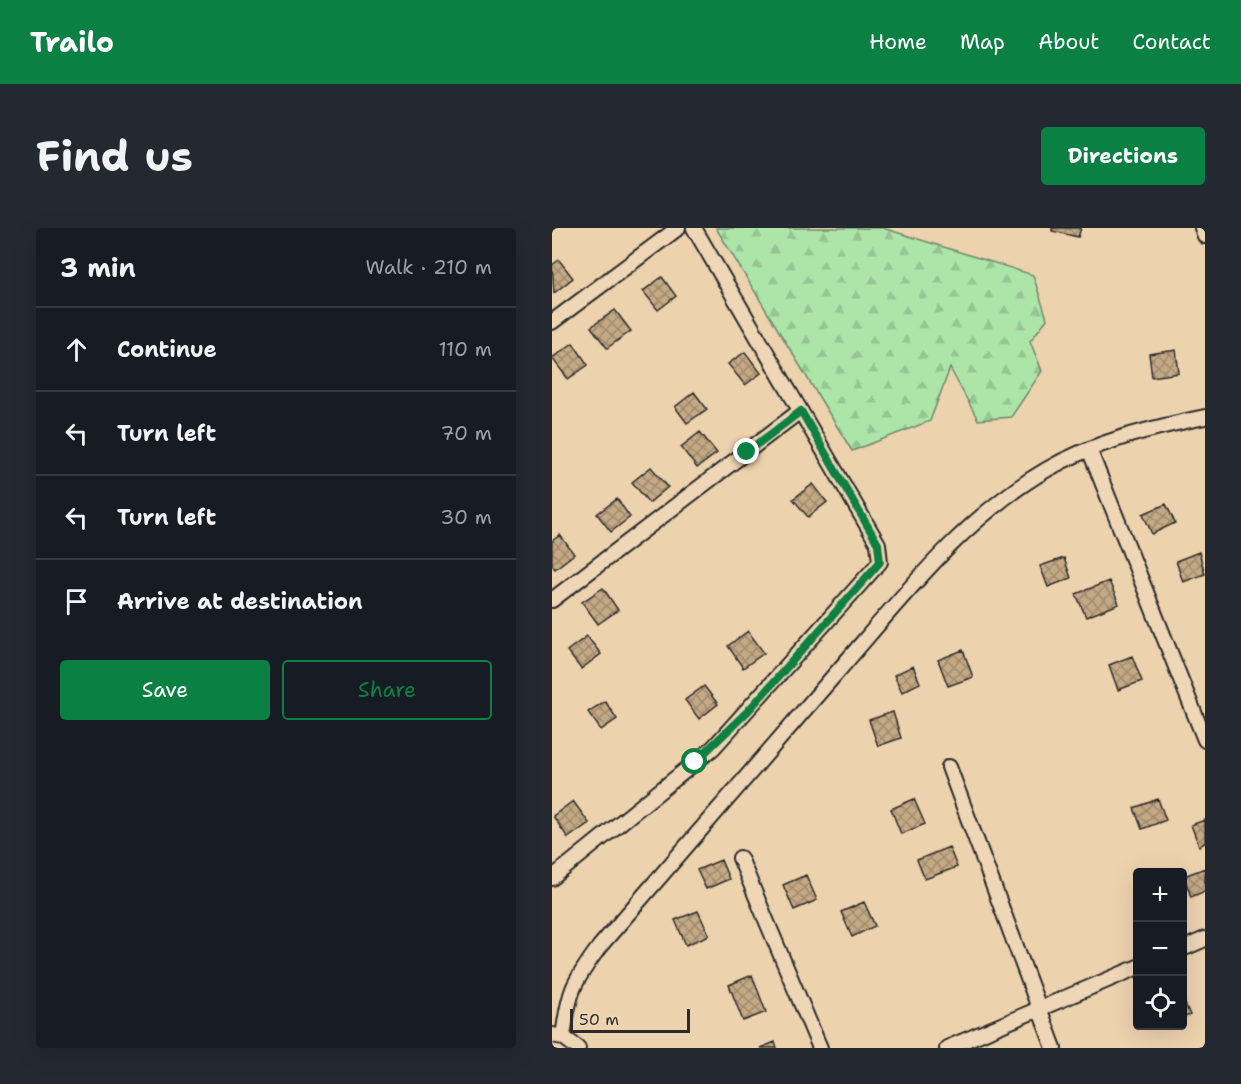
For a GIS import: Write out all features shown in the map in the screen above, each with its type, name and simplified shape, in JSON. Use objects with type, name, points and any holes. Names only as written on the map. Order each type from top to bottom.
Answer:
[{"type":"street","points":[[552,322],[678,228]]},
{"type":"street","points":[[552,878],[713,748],[880,562],[878,544],[694,228]]},
{"type":"street","points":[[1202,228],[1205,236]]},
{"type":"street","points":[[552,600],[801,411]]},
{"type":"street","points":[[578,1048],[557,1036],[575,979],[600,946],[930,566],[1009,494],[1047,470],[1089,449],[1165,425],[1205,417]]},
{"type":"street","points":[[1089,449],[1205,740]]},
{"type":"street","points":[[949,767],[1054,1048]]},
{"type":"street","points":[[740,858],[820,1048]]},
{"type":"street","points":[[1187,947],[1205,939]]},
{"type":"street","points":[[947,1048],[1133,969]]},
{"type":"green space","points":[[716,228],[883,228],[1033,275],[1047,319],[1030,341],[1042,371],[1011,417],[978,420],[950,368],[930,421],[852,451]]},
{"type":"building","points":[[1052,228],[1081,228],[1078,237],[1052,231]]},
{"type":"building","points":[[559,260],[573,278],[554,293],[552,265]]},
{"type":"building","points":[[662,277],[676,296],[658,310],[643,291]]},
{"type":"building","points":[[615,310],[631,331],[607,348],[591,327]]},
{"type":"building","points":[[573,343],[588,365],[568,379],[552,358]]},
{"type":"building","points":[[1176,350],[1179,373],[1152,377],[1149,354]]},
{"type":"building","points":[[745,352],[761,373],[745,385],[728,364]]},
{"type":"building","points":[[694,392],[707,409],[687,423],[675,407]]},
{"type":"building","points":[[700,432],[717,453],[697,468],[681,447]]},
{"type":"building","points":[[651,467],[668,487],[649,503],[632,482]]},
{"type":"building","points":[[813,484],[827,502],[808,517],[793,499]]},
{"type":"building","points":[[617,499],[630,517],[611,532],[597,514]]},
{"type":"building","points":[[1166,504],[1175,523],[1152,534],[1143,514]]},
{"type":"building","points":[[560,535],[574,554],[555,569],[552,565],[552,541]]},
{"type":"building","points":[[1199,552],[1205,574],[1183,582],[1176,561]]},
{"type":"building","points":[[1064,558],[1071,578],[1048,587],[1040,566]]},
{"type":"building","points":[[1109,581],[1119,604],[1086,617],[1076,594]]},
{"type":"building","points":[[603,588],[618,610],[598,624],[582,602]]},
{"type":"building","points":[[748,631],[764,653],[743,668],[728,646]]},
{"type":"building","points":[[587,636],[601,654],[581,669],[567,651]]},
{"type":"building","points":[[963,650],[973,677],[948,686],[938,660]]},
{"type":"building","points":[[1132,656],[1142,681],[1118,690],[1109,665]]},
{"type":"building","points":[[913,666],[920,683],[902,692],[894,675]]},
{"type":"building","points":[[704,686],[718,704],[699,719],[685,700]]},
{"type":"building","points":[[605,701],[617,719],[601,730],[588,712]]},
{"type":"building","points":[[893,712],[901,738],[878,746],[869,720]]},
{"type":"building","points":[[914,799],[925,824],[901,834],[891,809]]},
{"type":"building","points":[[1158,799],[1166,820],[1142,829],[1134,808]]},
{"type":"building","points":[[573,801],[589,823],[568,838],[553,816]]},
{"type":"building","points":[[1205,820],[1205,843],[1199,846],[1191,825]]},
{"type":"building","points":[[949,847],[957,867],[925,879],[917,860]]},
{"type":"building","points":[[721,860],[729,879],[706,889],[697,870]]},
{"type":"building","points":[[1205,868],[1205,891],[1191,897],[1187,885],[1187,875]]},
{"type":"building","points":[[806,875],[817,900],[794,910],[783,885]]},
{"type":"building","points":[[864,902],[875,926],[852,937],[841,912]]},
{"type":"building","points":[[698,911],[709,935],[686,945],[675,920]]},
{"type":"building","points":[[752,975],[766,1012],[743,1021],[729,985]]},
{"type":"building","points":[[775,1042],[777,1048],[760,1048]]},
{"type":"route","points":[[695,762],[713,748],[748,711],[880,562],[878,544],[801,411],[747,452]]}]
